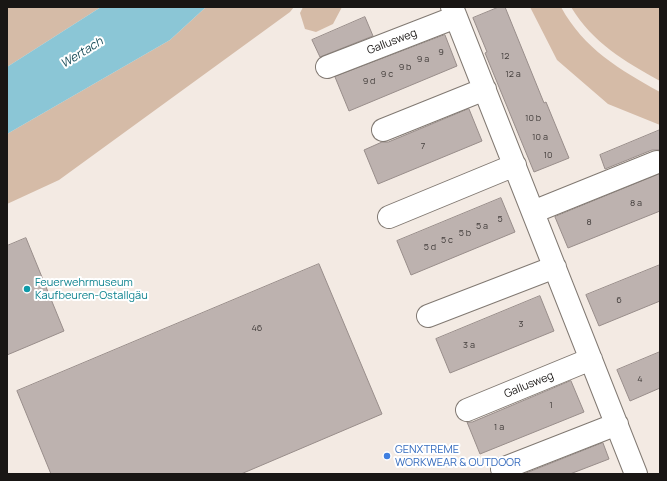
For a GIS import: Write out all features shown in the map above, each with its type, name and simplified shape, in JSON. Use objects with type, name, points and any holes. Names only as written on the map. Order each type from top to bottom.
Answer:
[{"type":"street","name":"Gallusweg","points":[[327,67],[454,12],[636,474]]},
{"type":"street","points":[[383,130],[485,89]]},
{"type":"street","points":[[533,212],[657,162]]},
{"type":"street","points":[[389,217],[515,165]]},
{"type":"street","points":[[428,316],[555,267]]},
{"type":"street","name":"Gallusweg","points":[[467,410],[591,359]]},
{"type":"street","points":[[502,468],[617,424]]},
{"type":"shaded area","points":[[7,7],[101,7],[7,67]]},
{"type":"shaded area","points":[[206,7],[294,7],[290,12],[59,180],[7,204],[7,134],[170,40]]},
{"type":"shaded area","points":[[303,7],[342,7],[333,24],[316,32],[305,29],[300,13]]},
{"type":"shaded area","points":[[530,7],[561,7],[570,22],[592,47],[617,67],[660,92],[660,125],[608,104],[557,60]]},
{"type":"shaded area","points":[[571,7],[660,7],[660,81],[634,66],[599,41],[589,31]]},
{"type":"water","name":"Wertach","points":[[101,7],[206,7],[170,40],[7,134],[7,67]]},
{"type":"building","points":[[499,7],[505,7],[544,103],[546,102],[569,158],[534,172],[485,53],[487,52],[473,18]]},
{"type":"building","points":[[365,17],[373,36],[320,57],[312,40]]},
{"type":"building","points":[[445,35],[457,66],[349,111],[335,77]]},
{"type":"building","points":[[469,109],[482,141],[378,184],[364,150],[382,142],[388,142]]},
{"type":"building","points":[[660,130],[660,150],[652,150],[605,169],[600,155]]},
{"type":"building","points":[[660,174],[660,211],[568,248],[555,217]]},
{"type":"building","points":[[501,198],[515,232],[411,275],[397,241]]},
{"type":"building","name":"Feuerwehrmuseum Kaufbeuren-Ostallgäu","points":[[26,238],[64,331],[7,355],[7,246]]},
{"type":"building","points":[[319,264],[382,414],[241,474],[51,474],[17,391]]},
{"type":"building","points":[[660,265],[660,301],[599,326],[586,295]]},
{"type":"building","points":[[540,296],[554,331],[450,373],[436,339]]},
{"type":"building","points":[[660,352],[660,388],[630,401],[617,370]]},
{"type":"building","points":[[571,381],[584,412],[480,454],[467,422],[472,422]]},
{"type":"building","points":[[603,443],[609,459],[570,474],[524,474]]},
{"type":"place","name":"Feuerwehrmuseum Kaufbeuren-Ostallgäu","points":[[27,289]]},
{"type":"place","name":"GENXTREME WORKWEAR & OUTDOOR","points":[[387,456]]}]
